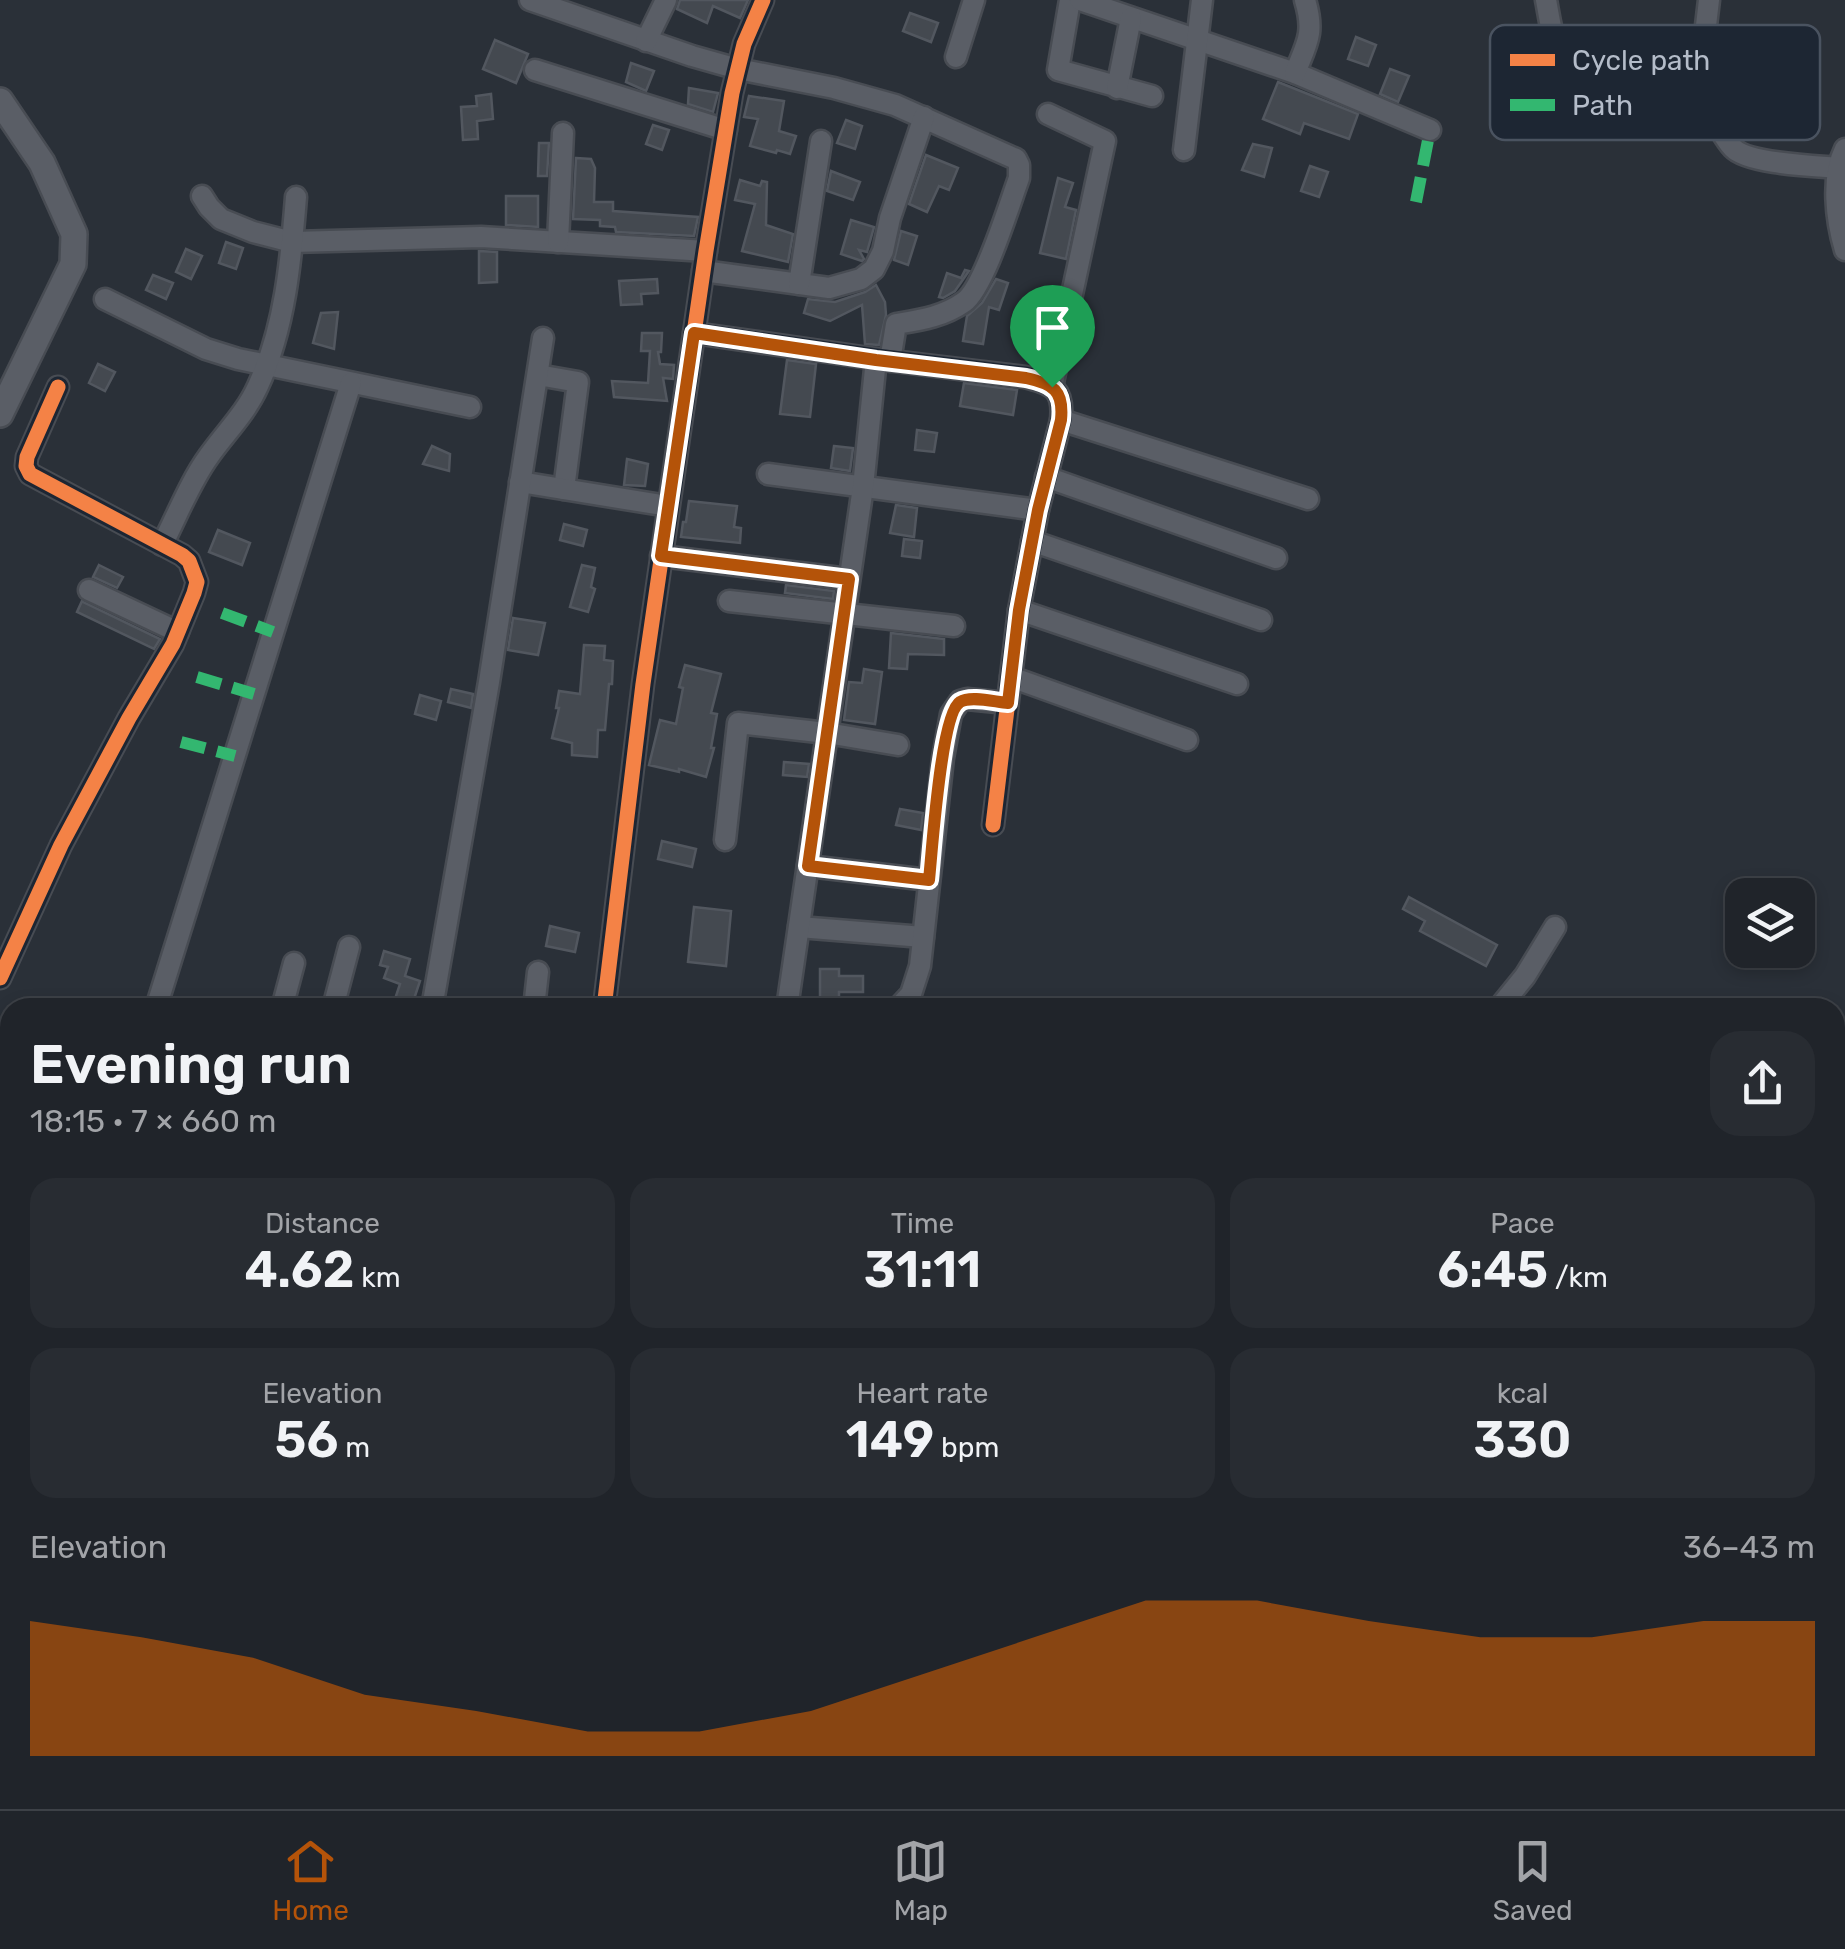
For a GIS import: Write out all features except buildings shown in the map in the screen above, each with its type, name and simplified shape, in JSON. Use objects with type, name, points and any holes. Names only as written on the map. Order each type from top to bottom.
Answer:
[{"type":"street","points":[[530,0],[738,69],[895,105],[1011,156],[1019,164],[1020,172],[979,283],[967,300],[938,316],[896,324],[883,360],[788,998]]},
{"type":"street","points":[[646,41],[666,0]]},
{"type":"street","points":[[605,998],[643,684],[705,261],[738,69],[744,44],[764,0]]},
{"type":"street","points":[[956,57],[974,0]]},
{"type":"street","points":[[1070,0],[1058,70],[1152,96]]},
{"type":"street","points":[[1080,0],[1295,73],[1430,130]]},
{"type":"street","points":[[1184,150],[1202,0]]},
{"type":"street","points":[[1295,73],[1310,34],[1305,0]]},
{"type":"street","points":[[1546,0],[1551,25]]},
{"type":"street","points":[[1706,25],[1709,0]]},
{"type":"street","points":[[1117,88],[1131,18]]},
{"type":"street","points":[[535,70],[726,130]]},
{"type":"street","points":[[0,101],[42,163],[74,234],[74,264],[0,414]]},
{"type":"street","points":[[1048,114],[1105,141],[1052,387]]},
{"type":"street","points":[[202,196],[214,213],[228,222],[292,242],[481,238],[558,242],[705,261],[829,288],[861,279],[874,269],[924,118]]},
{"type":"street","points":[[558,242],[564,133]]},
{"type":"street","points":[[1728,140],[1740,154],[1766,161],[1842,158],[1837,182],[1845,250]]},
{"type":"street","points":[[799,284],[822,141]]},
{"type":"street","points":[[162,545],[208,458],[259,386],[282,309],[296,197]]},
{"type":"street","points":[[105,299],[206,349],[470,407]]},
{"type":"street","points":[[694,333],[1026,378],[1042,381],[1059,393],[1061,420],[1038,510],[1019,610],[992,825]]},
{"type":"street","points":[[434,998],[544,338]]},
{"type":"street","points":[[538,375],[578,382],[564,489]]},
{"type":"street","points":[[159,998],[351,383]]},
{"type":"street","points":[[0,978],[61,845],[178,632],[197,582],[189,561],[30,474],[26,458],[58,387]]},
{"type":"street","points":[[1061,420],[1308,499]]},
{"type":"street","points":[[768,474],[1038,510]]},
{"type":"street","points":[[1046,477],[1276,558]]},
{"type":"street","points":[[520,482],[668,506]]},
{"type":"street","points":[[1032,541],[1262,620]]},
{"type":"street","points":[[661,556],[849,579]]},
{"type":"street","points":[[90,590],[178,632]]},
{"type":"street","points":[[729,601],[954,626]]},
{"type":"street","points":[[1019,610],[1237,684]]},
{"type":"street","points":[[1011,677],[1187,740]]},
{"type":"street","points":[[907,998],[916,982],[924,937],[942,758],[951,714],[967,699],[1008,703]]},
{"type":"street","points":[[725,840],[738,723],[898,745]]},
{"type":"street","points":[[808,866],[929,880]]},
{"type":"street","points":[[799,927],[924,937]]},
{"type":"street","points":[[1507,998],[1555,928]]},
{"type":"street","points":[[336,998],[349,947]]},
{"type":"street","points":[[285,998],[294,963]]},
{"type":"street","points":[[535,998],[538,972]]},
{"type":"marked path","points":[[1416,202],[1430,130]]},
{"type":"marked path","points":[[222,613],[273,632]]},
{"type":"marked path","points":[[197,677],[254,694]]},
{"type":"marked path","points":[[181,742],[235,756]]},
{"type":"cycle path","points":[[605,998],[643,684],[706,251],[732,93],[744,44],[763,0]]},
{"type":"cycle path","points":[[694,333],[1025,377],[1055,389],[1061,401],[1061,420],[1038,510],[1019,610],[993,825]]},
{"type":"cycle path","points":[[0,978],[61,845],[173,644],[197,582],[189,561],[182,555],[30,474],[27,457],[58,387]]},
{"type":"route","points":[[694,333],[1026,378],[1052,387],[1059,393],[1061,420],[1038,510],[1019,610],[1008,703],[967,699],[951,714],[942,758],[929,880],[808,866],[849,579],[661,556],[694,333]]}]
